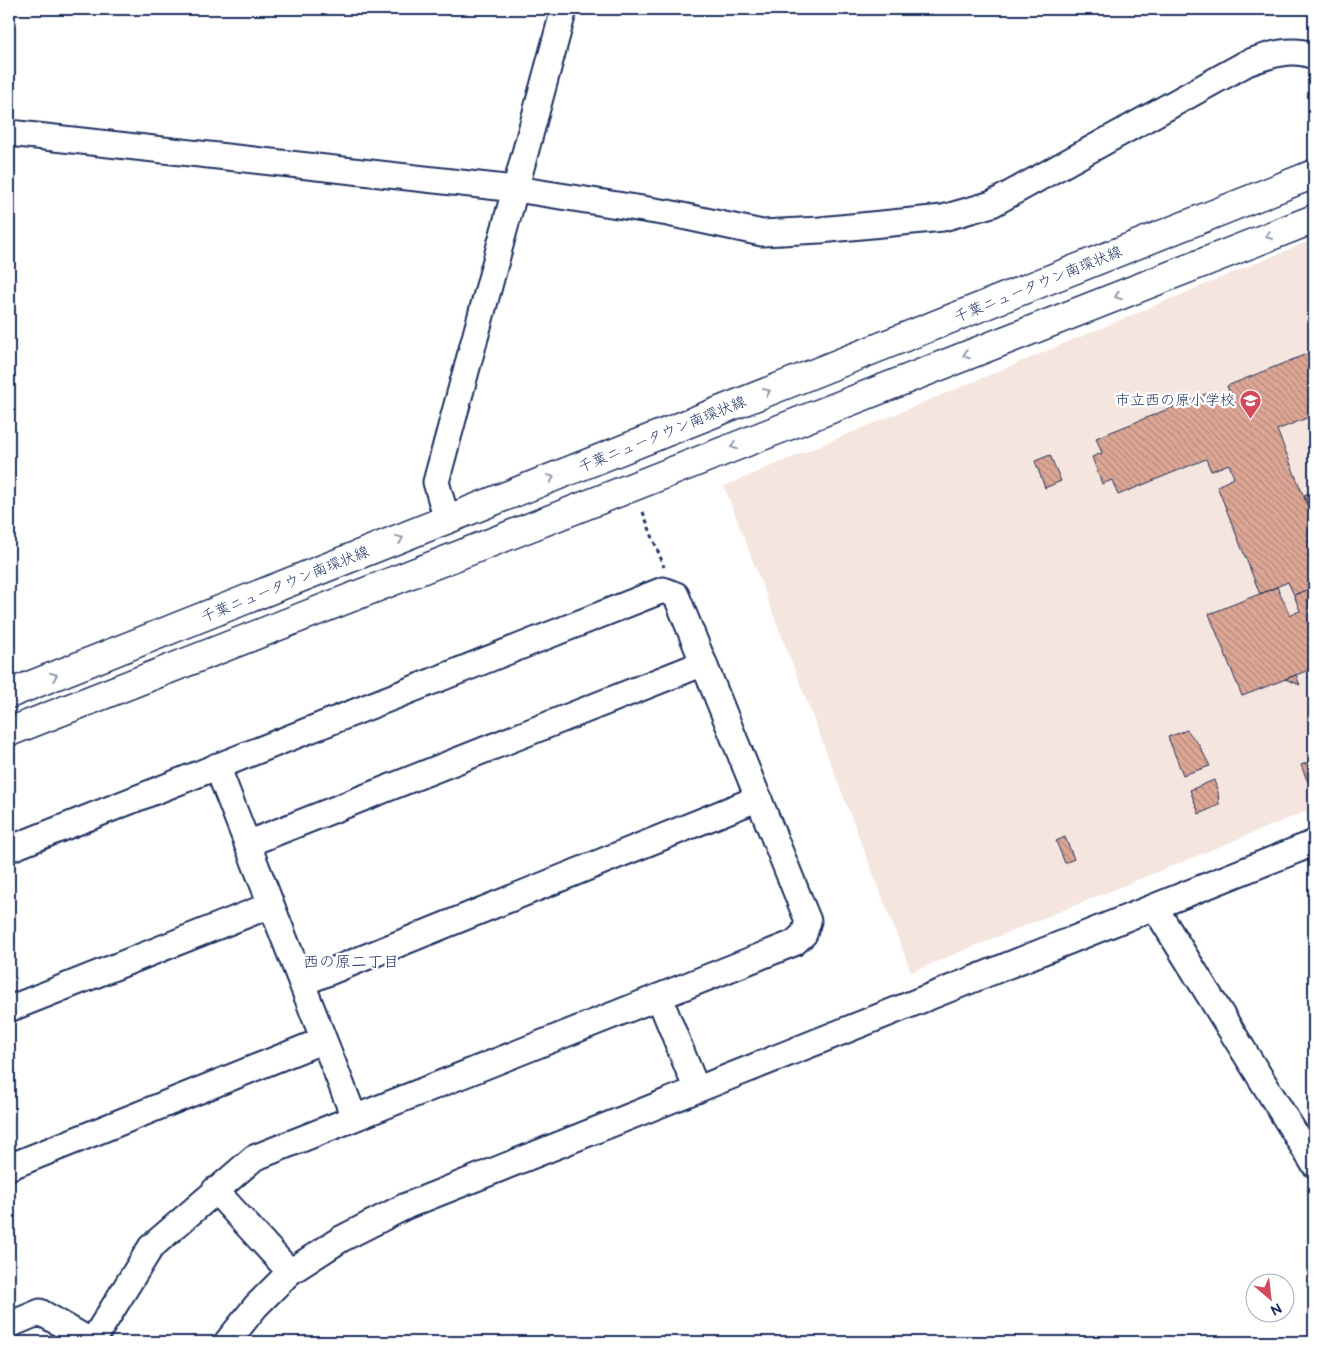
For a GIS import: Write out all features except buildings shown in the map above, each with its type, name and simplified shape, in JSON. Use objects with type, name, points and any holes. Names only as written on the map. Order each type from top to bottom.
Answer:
[{"type":"main road","name":"千葉ニュータウン南環状線","points":[[9,694],[1314,174]]},
{"type":"main road","points":[[9,732],[1314,219]]},
{"type":"street","points":[[447,520],[436,482],[564,9]]},
{"type":"street","points":[[9,133],[516,189],[668,213],[762,233],[820,230],[943,218],[992,204],[1247,63],[1274,53],[1306,52],[1314,56]]},
{"type":"street","points":[[9,849],[663,590],[676,595],[808,921],[804,934],[794,943],[254,1158],[151,1247],[92,1342],[40,1312],[9,1325]]},
{"type":"street","points":[[247,844],[704,663]]},
{"type":"street","points":[[216,766],[354,1117]]},
{"type":"street","points":[[302,983],[758,798]]},
{"type":"street","points":[[227,1342],[256,1306],[290,1272],[341,1239],[406,1206],[1314,844]]},
{"type":"street","points":[[9,1008],[271,904]]},
{"type":"street","points":[[1155,908],[1314,1164]]},
{"type":"street","points":[[659,996],[697,1090]]},
{"type":"street","points":[[9,1167],[324,1040]]},
{"type":"street","points":[[215,1190],[290,1272]]},
{"type":"path","points":[[632,486],[676,595]]},
{"type":"shaded area","points":[[1314,239],[1314,808],[911,972],[724,486]]},
{"type":"place","name":"市立西の原小学校","points":[[1251,419]]},
{"type":"district","name":"西の原二丁目","points":[[351,961]]}]
